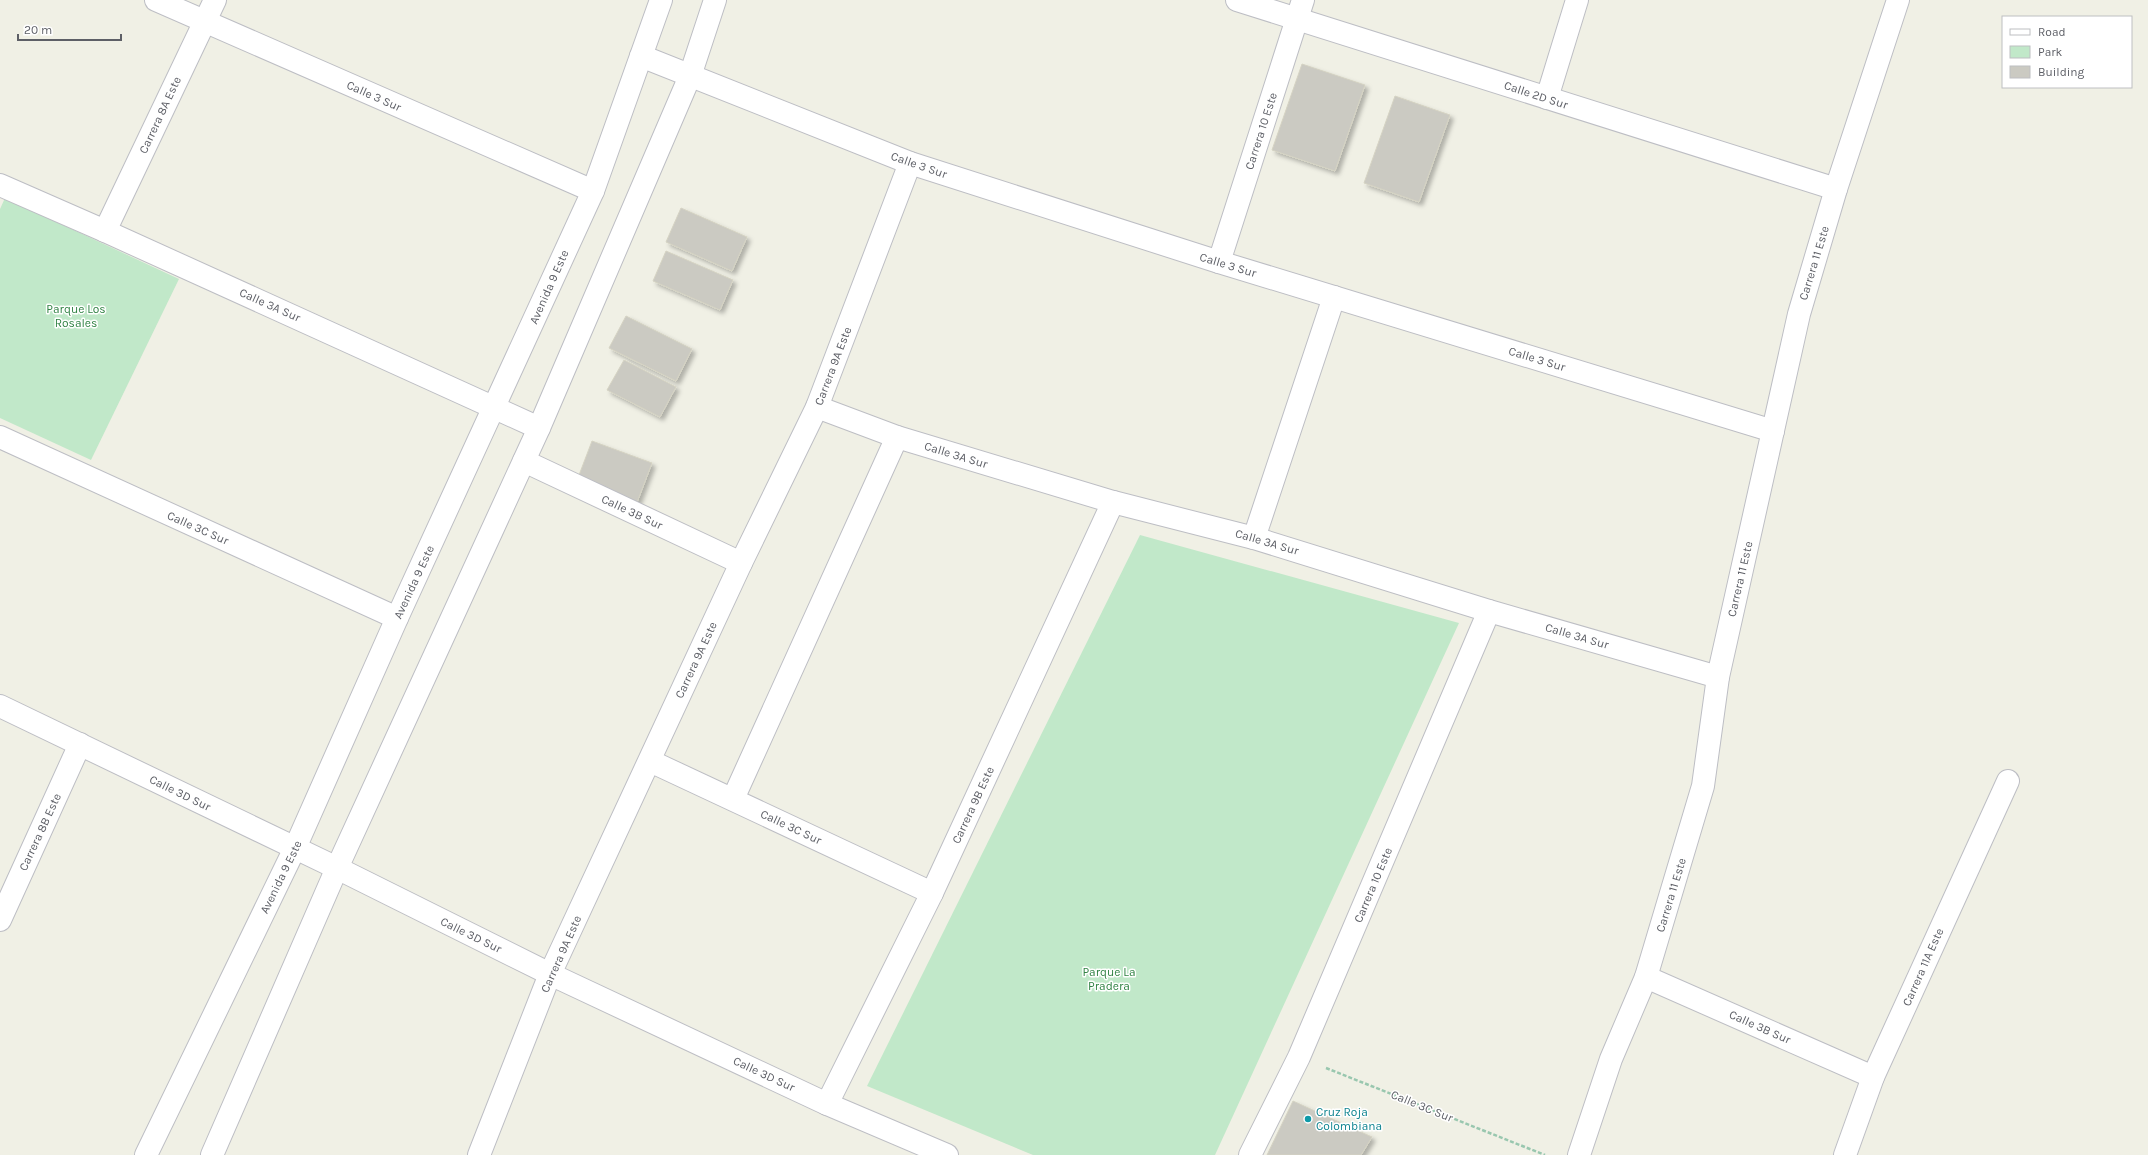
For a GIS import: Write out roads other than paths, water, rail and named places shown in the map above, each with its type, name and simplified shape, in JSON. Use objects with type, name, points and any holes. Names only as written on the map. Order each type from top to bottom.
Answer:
[{"type":"street","name":"Calle 3 Sur","points":[[156,0],[593,191]]},
{"type":"street","name":"Carrera 8A Este","points":[[105,231],[216,0]]},
{"type":"street","name":"Avenida 9 Este","points":[[146,1155],[295,848],[397,618],[593,191],[661,0]]},
{"type":"street","points":[[212,1155],[337,868],[539,428],[690,76],[715,0]]},
{"type":"street","name":"Calle 2D Sur","points":[[1236,0],[1300,9],[1547,98],[1836,189]]},
{"type":"street","points":[[1547,98],[1576,0]]},
{"type":"street","name":"Carrera 11 Este","points":[[1579,1155],[1611,1059],[1646,977],[1703,786],[1718,677],[1799,314],[1836,189],[1898,0]]},
{"type":"street","name":"Carrera 10 Este","points":[[1219,262],[1300,9]]},
{"type":"street","name":"Calle 3 Sur","points":[[640,56],[910,163],[1219,262],[1773,431]]},
{"type":"street","name":"Carrera 9A Este","points":[[479,1155],[550,974],[741,563],[817,407],[910,163]]},
{"type":"street","name":"Calle 3A Sur","points":[[0,185],[105,231],[539,428]]},
{"type":"street","points":[[1254,538],[1334,297]]},
{"type":"street","name":"Calle 3A Sur","points":[[817,407],[897,437],[1113,502],[1254,538],[1489,611],[1718,677]]},
{"type":"street","points":[[733,799],[897,437]]},
{"type":"street","name":"Calle 3C Sur","points":[[1,441],[397,618]]},
{"type":"street","name":"Calle 3B Sur","points":[[524,461],[741,563]]},
{"type":"street","name":"Carrera 9B Este","points":[[827,1104],[932,893],[1113,502]]},
{"type":"street","name":"Carrera 10 Este","points":[[1250,1155],[1299,1057],[1489,611]]},
{"type":"street","name":"Calle 3D Sur","points":[[0,706],[337,868],[550,974],[827,1104],[947,1155]]},
{"type":"street","name":"Carrera 8B Este","points":[[0,920],[80,744]]},
{"type":"street","name":"Calle 3C Sur","points":[[650,761],[932,893]]},
{"type":"street","name":"Carrera 11A Este","points":[[1844,1155],[1873,1077],[2008,781]]},
{"type":"street","name":"Calle 3B Sur","points":[[1646,977],[1873,1077]]},
{"type":"place","name":"Cruz Roja Colombiana","points":[[1308,1119]]},
{"type":"park label","name":"Parque Los Rosales","points":[[76,316]]},
{"type":"park label","name":"Parque La Pradera","points":[[1109,979]]}]
